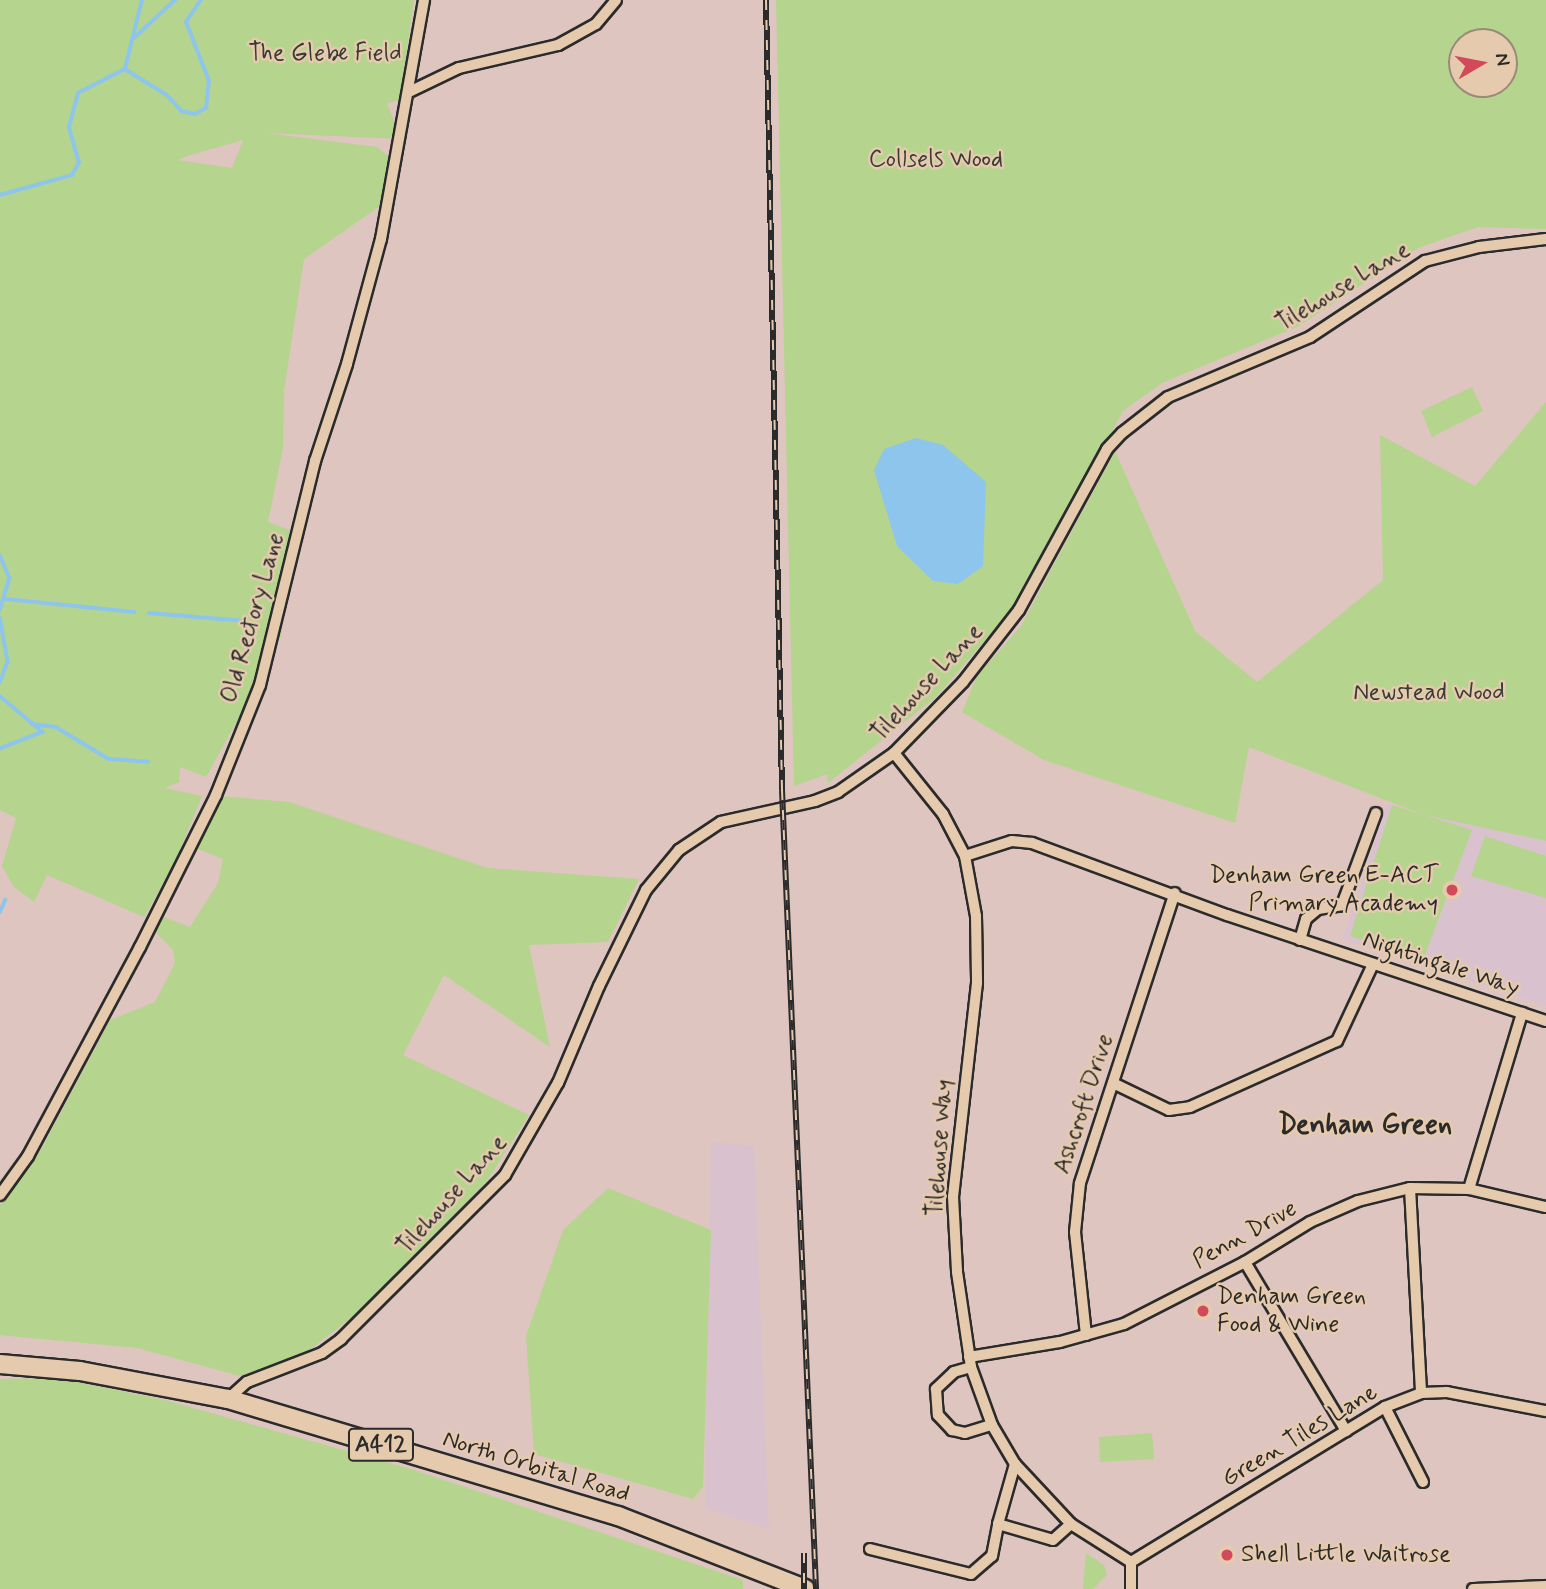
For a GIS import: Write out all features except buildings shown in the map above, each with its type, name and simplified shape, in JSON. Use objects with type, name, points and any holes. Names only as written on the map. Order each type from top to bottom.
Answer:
[{"type":"main road","name":"North Orbital Road","points":[[0,1364],[80,1371],[228,1399],[618,1516],[806,1589]]},
{"type":"street","name":"Old Rectory Lane","points":[[0,1195],[28,1156],[140,947],[216,794],[260,685],[315,461],[382,239],[411,91],[424,0]]},
{"type":"street","points":[[411,91],[459,68],[558,45],[596,24],[616,0]]},
{"type":"street","name":"Tilehouse Lane","points":[[228,1399],[247,1382],[321,1353],[341,1339],[505,1175],[558,1083],[646,890],[678,850],[720,822],[815,802],[838,792],[894,753],[963,682],[1019,610],[1107,449],[1140,419],[1168,397],[1310,338],[1425,261],[1479,247],[1546,239]]},
{"type":"street","name":"Tilehouse Way","points":[[894,753],[943,814],[965,856],[976,915],[977,983],[953,1197],[970,1362],[992,1425],[1015,1464],[1071,1524],[1131,1562]]},
{"type":"street","points":[[1300,940],[1312,914],[1342,905],[1376,813]]},
{"type":"street","name":"Nightingale Way","points":[[965,856],[1012,841],[1032,843],[1300,940],[1546,1021]]},
{"type":"street","name":"Ashcroft Drive","points":[[1086,1335],[1076,1220],[1080,1182],[1175,893]]},
{"type":"street","points":[[1113,1083],[1170,1110],[1190,1107],[1337,1041],[1373,964]]},
{"type":"street","points":[[1469,1189],[1522,1013]]},
{"type":"street","points":[[1410,1188],[1420,1394]]},
{"type":"street","name":"Penn Drive","points":[[992,1425],[965,1433],[952,1430],[938,1415],[936,1389],[954,1372],[970,1362],[1124,1324],[1245,1262],[1322,1217],[1358,1201],[1410,1188],[1469,1189],[1546,1207]]},
{"type":"street","points":[[1245,1262],[1346,1431]]},
{"type":"street","name":"Green Tiles Lane","points":[[1131,1562],[1385,1407],[1420,1394],[1447,1392],[1546,1411]]},
{"type":"street","points":[[1385,1407],[1423,1482]]},
{"type":"street","points":[[870,1549],[971,1574],[992,1556],[1015,1464]]},
{"type":"street","points":[[998,1524],[1053,1540],[1071,1524]]},
{"type":"street","points":[[1131,1562],[1131,1589]]},
{"type":"street","points":[[1473,1589],[1546,1586]]},
{"type":"shaded area","name":"Denham Green E-ACT Primary Academy","points":[[1388,803],[1424,815],[1546,841],[1546,1006],[1342,939]]},
{"type":"shaded area","points":[[711,1142],[754,1146],[769,1529],[705,1508]]},
{"type":"green space","name":"The Glebe Field","points":[[0,0],[414,0],[400,100],[387,103],[401,139],[266,133],[377,147],[390,157],[380,206],[304,259],[284,391],[283,448],[268,522],[292,531],[281,637],[264,638],[260,680],[206,777],[180,767],[179,782],[165,788],[202,796],[175,863],[144,917],[47,875],[34,902],[14,887],[2,866],[16,818],[0,810]],"holes":[[[243,140],[232,168],[178,160]]]},
{"type":"green space","name":"Collsels Wood","points":[[776,0],[1546,0],[1546,229],[1478,227],[1418,248],[1299,326],[1162,383],[1123,411],[1019,601],[936,697],[828,783],[827,774],[794,786]]},
{"type":"green space","points":[[1472,387],[1483,411],[1432,437],[1421,411]]},
{"type":"green space","name":"Newstead Wood","points":[[1546,402],[1546,841],[1424,815],[1249,747],[1235,823],[1044,760],[962,712],[977,676],[1021,626],[1115,451],[1195,631],[1257,682],[1383,580],[1380,435],[1475,486]]},
{"type":"green space","points":[[221,796],[289,802],[488,868],[639,879],[608,942],[529,945],[550,1047],[444,975],[403,1055],[529,1115],[487,1181],[364,1308],[303,1355],[240,1376],[137,1348],[0,1335],[0,1205],[42,1148],[110,1020],[155,1002],[175,963],[173,950],[155,932],[164,917],[190,927],[218,883],[223,859],[195,848]]},
{"type":"green space","points":[[1392,805],[1472,830],[1423,960],[1350,936]]},
{"type":"green space","points":[[1485,836],[1546,856],[1546,898],[1471,876]]},
{"type":"green space","points":[[608,1188],[711,1230],[703,1487],[693,1499],[534,1454],[526,1336],[563,1230]]},
{"type":"green space","points":[[57,1378],[165,1400],[411,1469],[743,1580],[743,1589],[0,1589],[0,1379]]},
{"type":"green space","points":[[1152,1433],[1154,1459],[1100,1462],[1099,1437]]},
{"type":"green space","points":[[1086,1553],[1104,1565],[1107,1575],[1093,1589],[1083,1589]]},
{"type":"water","points":[[916,438],[943,445],[986,482],[983,566],[958,584],[933,581],[897,546],[874,470],[884,449]]},
{"type":"waterway","points":[[0,195],[72,175],[79,163],[69,127],[78,93],[125,69],[142,0]]},
{"type":"waterway","points":[[134,38],[175,0]]},
{"type":"waterway","points":[[125,69],[167,95],[182,111],[195,114],[206,108],[209,81],[186,22],[201,0]]},
{"type":"waterway","points":[[0,555],[10,578],[0,611]]},
{"type":"waterway","points":[[6,599],[134,612]]},
{"type":"waterway","points":[[149,613],[245,621]]},
{"type":"waterway","points":[[0,617],[8,662],[0,683]]},
{"type":"waterway","points":[[0,696],[43,732],[0,749]]},
{"type":"waterway","points":[[32,724],[56,727],[109,759],[148,762]]},
{"type":"waterway","points":[[0,912],[5,900]]},
{"type":"railway","points":[[766,0],[782,790],[816,1589]]},
{"type":"railway","points":[[804,1553],[804,1589]]},
{"type":"place","name":"Denham Green E-ACT Primary Academy","points":[[1452,890]]},
{"type":"place","name":"Denham Green Food & Wine","points":[[1203,1311]]},
{"type":"place","name":"Shell Little Waitrose","points":[[1227,1555]]},
{"type":"district","name":"Denham Green","points":[[1365,1126]]}]
